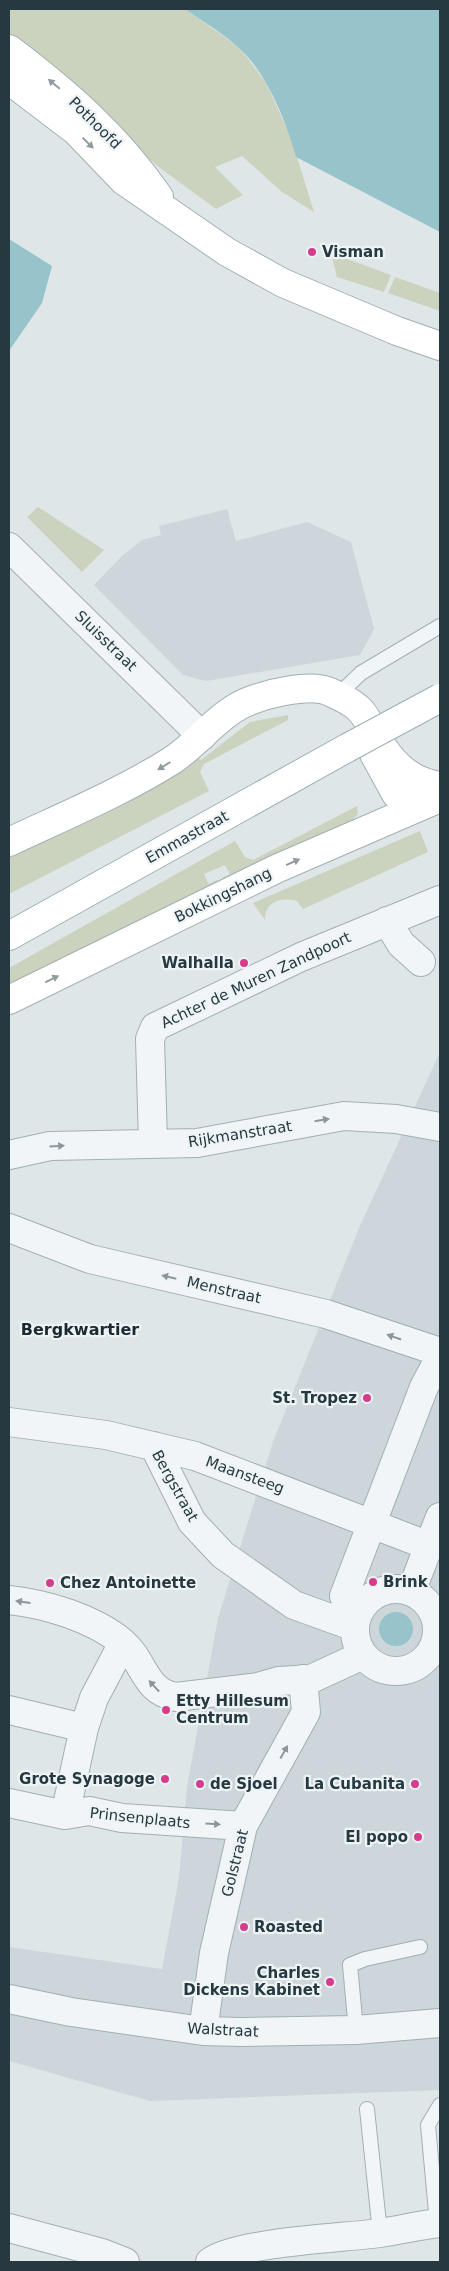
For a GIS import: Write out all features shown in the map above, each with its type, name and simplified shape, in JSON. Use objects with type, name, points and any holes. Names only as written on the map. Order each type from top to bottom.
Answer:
[{"type":"street","name":"Pothoofd","points":[[9,49],[90,115],[140,170],[168,211]]},
{"type":"street","name":"Pothoofd","points":[[9,80],[76,132],[124,181],[227,252],[283,283],[396,330],[440,346]]},
{"type":"street","name":"Pothoofd","points":[[334,303],[440,327]]},
{"type":"street","name":"Sluisstraat","points":[[9,547],[202,736]]},
{"type":"street","points":[[9,842],[157,770],[182,754],[238,706],[252,700],[312,688],[328,691],[358,709],[385,751],[401,770],[414,778],[440,786]]},
{"type":"street","name":"Emmastraat","points":[[9,936],[440,698]]},
{"type":"street","points":[[342,699],[388,782],[396,794],[413,809]]},
{"type":"street","name":"Bokkingshang","points":[[9,1000],[276,869],[440,798]]},
{"type":"street","name":"Achter de Muren Zandpoort","points":[[153,1143],[150,1039],[155,1026],[301,957],[387,920],[440,900]]},
{"type":"street","points":[[387,920],[402,944],[421,962]]},
{"type":"street","name":"Rijkmanstraat","points":[[9,1155],[50,1146],[153,1143],[197,1144],[344,1116],[396,1119],[440,1126]]},
{"type":"street","name":"Menstraat","points":[[9,1228],[90,1259],[326,1314],[440,1352]]},
{"type":"street","points":[[355,1627],[358,1614],[374,1595],[386,1590],[399,1589],[411,1592],[428,1605],[437,1625],[433,1662],[396,1671],[377,1667],[363,1655],[358,1646],[355,1627],[344,1596],[424,1387],[440,1357]]},
{"type":"street","name":"Bergstraat","points":[[9,1422],[106,1435],[154,1446],[192,1522],[223,1555],[294,1605],[355,1627]]},
{"type":"street","name":"Maansteeg","points":[[154,1446],[211,1462],[372,1523]]},
{"type":"street","points":[[411,1592],[440,1517]]},
{"type":"street","points":[[372,1523],[429,1546]]},
{"type":"street","points":[[9,1600],[28,1602],[67,1612],[123,1642],[153,1687],[164,1695],[176,1698],[311,1679],[363,1655]]},
{"type":"street","points":[[65,1815],[84,1728],[94,1698],[123,1642]]},
{"type":"street","name":"Golstraat","points":[[203,2031],[214,1953],[244,1826],[306,1712],[303,1679]]},
{"type":"street","points":[[9,1710],[84,1728]]},
{"type":"street","name":"Prinsenplaats","points":[[9,1803],[65,1815],[89,1811],[122,1818],[244,1826]]},
{"type":"street","name":"Walstraat","points":[[9,1999],[71,2012],[203,2031],[356,2030],[440,2023]]},
{"type":"street","points":[[210,2262],[219,2256],[256,2247],[380,2233],[439,2223]]},
{"type":"street","points":[[9,2228],[102,2253],[125,2262]]},
{"type":"lane","points":[[342,699],[360,673],[440,626]]},
{"type":"lane","points":[[356,2030],[350,1965],[365,1959],[420,1947]]},
{"type":"lane","points":[[439,2223],[428,2125],[440,2105]]},
{"type":"lane","points":[[367,2108],[380,2233]]},
{"type":"shaded area","points":[[227,509],[236,541],[307,522],[351,542],[374,629],[360,655],[206,681],[183,675],[94,585],[123,555],[142,540],[161,535],[159,526]]},
{"type":"shaded area","points":[[440,1052],[440,2090],[150,2101],[9,2061],[9,1947],[162,1969],[179,1878],[187,1787],[218,1618],[273,1442],[359,1228]]},
{"type":"green space","points":[[9,9],[185,9],[240,48],[266,83],[290,135],[314,212],[282,192],[242,156],[215,167],[243,195],[216,209],[160,168],[9,40]]},
{"type":"green space","points":[[331,253],[391,275],[384,292],[337,277]]},
{"type":"green space","points":[[395,277],[440,293],[440,311],[388,293]]},
{"type":"green space","points":[[38,507],[104,550],[82,572],[27,517]]},
{"type":"green space","points":[[288,715],[288,720],[204,764],[200,772],[209,791],[9,894],[9,851],[196,755],[201,760],[250,722]]},
{"type":"green space","points":[[357,806],[358,814],[352,820],[224,883],[222,878],[230,874],[225,865],[204,874],[209,884],[217,880],[220,885],[9,989],[9,968],[235,841],[245,857],[253,860]]},
{"type":"green space","points":[[420,831],[428,852],[303,909],[297,901],[280,900],[268,908],[265,920],[253,903]]},
{"type":"water","points":[[185,9],[440,9],[440,232],[296,157],[287,128],[274,98],[249,58],[220,32]]},
{"type":"water","points":[[9,239],[52,266],[42,303],[9,351]]},
{"type":"water","points":[[396,1612],[408,1617],[413,1629],[408,1641],[396,1646],[384,1641],[379,1629],[384,1617]]},
{"type":"place","name":"Visman","points":[[312,252]]},
{"type":"place","name":"Walhalla","points":[[244,963]]},
{"type":"place","name":"St. Tropez","points":[[367,1398]]},
{"type":"place","name":"Brink","points":[[373,1582]]},
{"type":"place","name":"Chez Antoinette","points":[[50,1583]]},
{"type":"place","name":"Etty Hillesum Centrum","points":[[166,1710]]},
{"type":"place","name":"Grote Synagoge","points":[[165,1779]]},
{"type":"place","name":"de Sjoel","points":[[200,1784]]},
{"type":"place","name":"La Cubanita","points":[[415,1784]]},
{"type":"place","name":"El popo","points":[[418,1837]]},
{"type":"place","name":"Roasted","points":[[244,1927]]},
{"type":"place","name":"Charles Dickens Kabinet","points":[[330,1982]]},
{"type":"district","name":"Bergkwartier","points":[[80,1329]]}]
